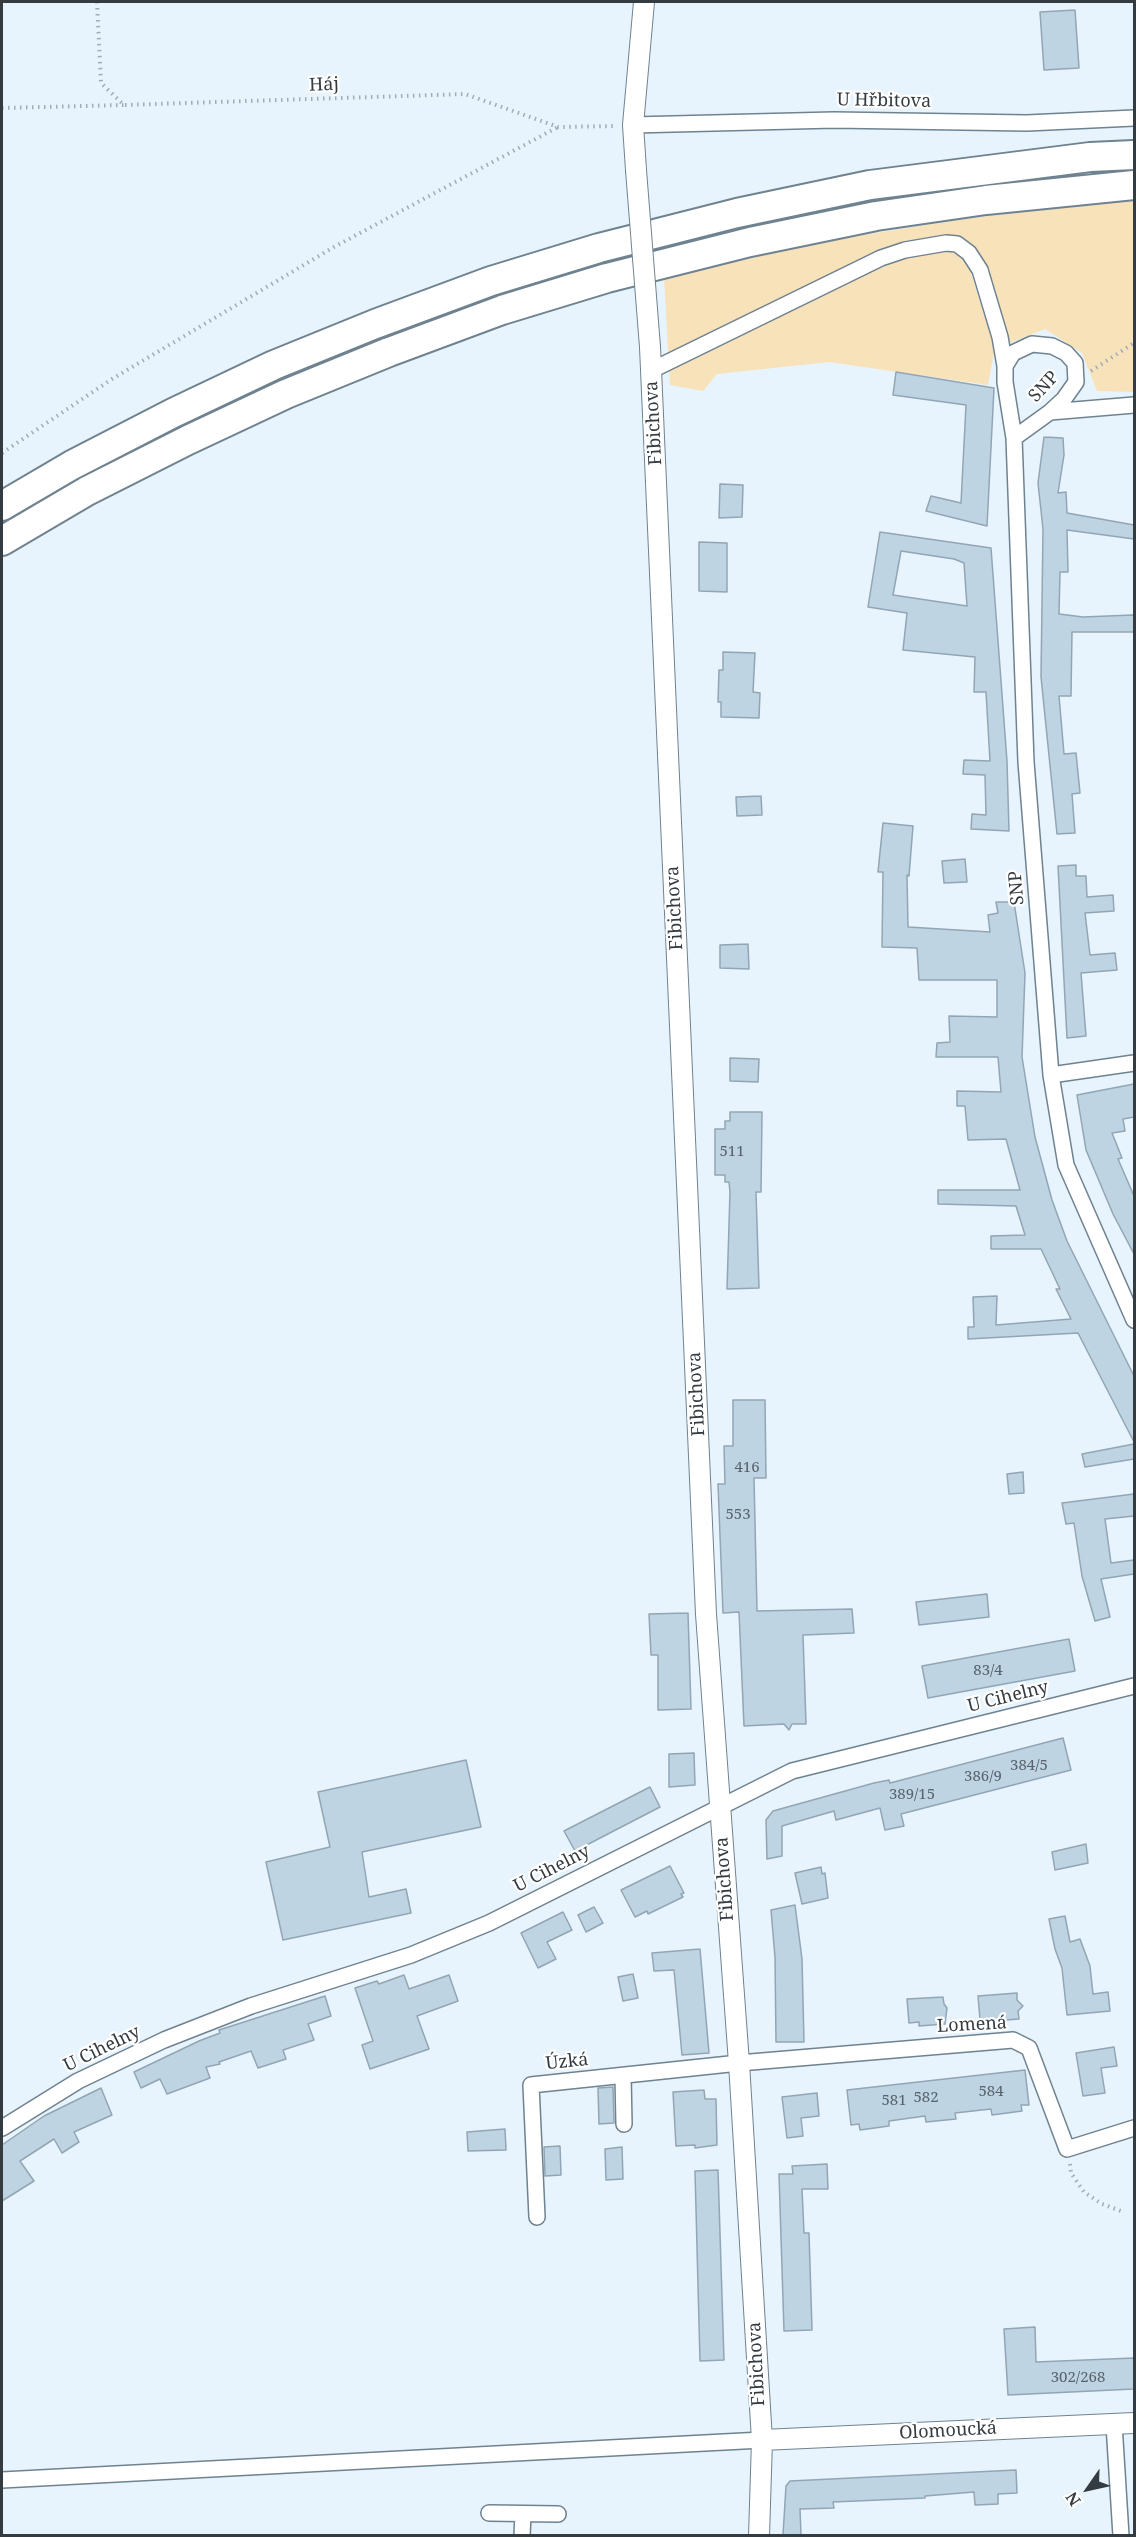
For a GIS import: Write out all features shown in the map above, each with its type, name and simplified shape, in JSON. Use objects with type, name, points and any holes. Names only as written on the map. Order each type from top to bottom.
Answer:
[{"type":"highway","points":[[2,506],[82,460],[274,365],[491,281],[611,245],[737,213],[870,185],[1090,157],[1134,155]]},
{"type":"highway","points":[[2,542],[87,492],[188,440],[267,403],[388,352],[502,310],[651,267],[750,242],[876,216],[986,200],[1134,185]]},
{"type":"street","name":"Fibichova","points":[[644,2],[633,125],[652,370],[706,1614],[739,2063],[762,2440],[759,2535]]},
{"type":"street","name":"U Hřbitova","points":[[633,125],[834,120],[1027,123],[1134,118]]},
{"type":"street","points":[[652,370],[881,258],[905,250],[946,243],[957,244],[969,253],[980,270],[1000,337],[1005,366]]},
{"type":"street","name":"SNP","points":[[1014,438],[1050,412],[1064,399],[1076,382],[1075,363],[1066,353],[1052,346],[1032,344],[1013,353],[1005,366],[1005,381],[1014,438],[1026,762],[1051,1076],[1066,1166],[1134,1320]]},
{"type":"street","points":[[1050,412],[1134,405]]},
{"type":"street","points":[[1051,1076],[1134,1063]]},
{"type":"street","name":"U Cihelny","points":[[2,2128],[78,2081],[164,2040],[251,2006],[421,1951],[489,1923],[792,1770],[1134,1686]]},
{"type":"street","name":"Lomená","points":[[739,2063],[1013,2040],[1029,2048],[1067,2149]]},
{"type":"street","name":"Úzká","points":[[537,2217],[531,2085],[739,2063]]},
{"type":"street","points":[[623,2076],[624,2124]]},
{"type":"street","points":[[1067,2149],[1134,2128]]},
{"type":"street","name":"Olomoucká","points":[[762,2440],[1134,2423]]},
{"type":"street","points":[[1114,2424],[1121,2535]]},
{"type":"street","points":[[2,2480],[762,2440]]},
{"type":"street","points":[[489,2513],[558,2514]]},
{"type":"street","points":[[522,2535],[523,2514]]},
{"type":"path","points":[[97,2],[100,83],[124,105]]},
{"type":"path","name":"Háj","points":[[2,108],[465,94],[558,127],[633,125]]},
{"type":"path","points":[[2,453],[112,379],[334,247],[558,127]]},
{"type":"path","points":[[1076,382],[1134,343]]},
{"type":"path","points":[[1067,2149],[1071,2173],[1084,2192],[1102,2204],[1121,2211]]},
{"type":"shaded area","points":[[1134,200],[1134,392],[1097,391],[1082,353],[1045,329],[1010,343],[984,267],[966,258],[995,347],[988,385],[829,362],[717,374],[703,391],[670,385],[664,278],[826,241],[970,218]]},
{"type":"building","points":[[1075,10],[1079,68],[1044,70],[1040,12]]},
{"type":"building","points":[[896,372],[994,388],[987,526],[926,511],[931,496],[961,503],[966,405],[893,395]]},
{"type":"building","points":[[1044,437],[1063,438],[1064,455],[1058,493],[1066,492],[1067,513],[1134,525],[1134,539],[1067,530],[1068,572],[1060,572],[1059,614],[1083,617],[1133,615],[1134,632],[1072,632],[1071,696],[1059,696],[1064,754],[1076,753],[1080,793],[1072,794],[1075,833],[1057,834],[1041,677],[1043,529],[1038,483]]},
{"type":"building","points":[[720,484],[743,485],[742,517],[719,518]]},
{"type":"building","points":[[880,532],[991,548],[1007,761],[1009,831],[971,829],[972,814],[986,815],[985,775],[963,774],[964,760],[990,761],[986,692],[974,692],[975,657],[903,650],[907,613],[868,607]],"holes":[[[901,551],[954,559],[964,563],[967,606],[893,595]]]},
{"type":"building","points":[[699,542],[727,543],[727,592],[699,591]]},
{"type":"building","points":[[723,652],[755,653],[753,692],[760,693],[759,718],[721,717],[721,702],[718,702],[719,670],[723,670]]},
{"type":"building","points":[[761,796],[762,815],[737,816],[736,797]]},
{"type":"building","points":[[883,823],[913,826],[909,876],[907,875],[908,927],[990,932],[988,915],[998,913],[996,902],[1014,902],[1025,973],[1022,1057],[1035,1137],[1052,1200],[1067,1241],[1134,1376],[1134,1442],[1078,1333],[968,1339],[968,1327],[974,1327],[973,1297],[997,1296],[996,1325],[1071,1319],[1056,1289],[1060,1289],[1041,1249],[991,1249],[991,1236],[1025,1235],[1016,1206],[938,1204],[938,1190],[1020,1190],[1006,1139],[968,1140],[965,1106],[957,1106],[957,1091],[1001,1092],[998,1057],[936,1057],[937,1043],[950,1042],[949,1016],[997,1017],[997,980],[919,980],[917,948],[882,947],[883,872],[878,872]]},
{"type":"building","points":[[965,859],[967,882],[944,883],[942,861]]},
{"type":"building","points":[[1076,865],[1076,876],[1086,876],[1087,897],[1113,895],[1114,911],[1085,913],[1090,955],[1115,953],[1117,970],[1081,973],[1086,1036],[1067,1038],[1058,866]]},
{"type":"building","points":[[748,944],[749,969],[720,968],[720,945]]},
{"type":"building","points":[[730,1058],[759,1059],[758,1082],[730,1081]]},
{"type":"building","points":[[1134,1084],[1134,1117],[1123,1119],[1125,1131],[1112,1133],[1122,1158],[1118,1159],[1134,1196],[1134,1254],[1113,1214],[1086,1150],[1077,1095]]},
{"type":"building","points":[[730,1112],[762,1112],[761,1192],[756,1192],[759,1288],[727,1289],[730,1192],[729,1182],[725,1182],[725,1175],[715,1175],[715,1129],[725,1129],[725,1121],[730,1121]]},
{"type":"building","points":[[733,1400],[765,1400],[766,1478],[754,1478],[757,1611],[852,1609],[854,1633],[803,1635],[806,1724],[792,1724],[789,1730],[784,1724],[744,1726],[739,1612],[723,1613],[718,1484],[725,1484],[724,1446],[733,1446]]},
{"type":"building","points":[[1134,1444],[1134,1459],[1085,1467],[1082,1454]]},
{"type":"building","points":[[1023,1472],[1024,1493],[1009,1494],[1007,1474]]},
{"type":"building","points":[[1134,1494],[1134,1516],[1105,1519],[1111,1563],[1134,1560],[1134,1574],[1101,1579],[1110,1617],[1095,1621],[1082,1576],[1074,1523],[1066,1524],[1062,1503]]},
{"type":"building","points":[[987,1594],[989,1617],[919,1625],[916,1602]]},
{"type":"building","points":[[688,1613],[691,1709],[658,1710],[658,1655],[651,1655],[649,1614]]},
{"type":"building","points":[[1069,1639],[1075,1671],[928,1698],[922,1666]]},
{"type":"building","points":[[1063,1738],[1071,1770],[901,1814],[904,1826],[885,1830],[880,1808],[836,1820],[834,1811],[782,1826],[782,1856],[767,1859],[766,1820],[773,1811],[874,1783],[889,1780],[890,1783]]},
{"type":"building","points":[[694,1753],[695,1785],[669,1787],[669,1754]]},
{"type":"building","points":[[466,1760],[481,1827],[362,1852],[369,1897],[406,1889],[411,1913],[283,1940],[266,1862],[330,1847],[318,1792]]},
{"type":"building","points":[[650,1787],[660,1807],[575,1851],[564,1831]]},
{"type":"building","points":[[1086,1844],[1088,1863],[1055,1870],[1052,1852]]},
{"type":"building","points":[[670,1866],[684,1893],[681,1894],[683,1897],[648,1914],[647,1911],[635,1917],[621,1890]]},
{"type":"building","points":[[821,1867],[822,1874],[825,1873],[828,1898],[802,1904],[795,1873]]},
{"type":"building","points":[[795,1905],[802,1959],[804,2042],[776,2042],[775,1957],[771,1910]]},
{"type":"building","points":[[594,1907],[603,1923],[586,1932],[578,1915]]},
{"type":"building","points":[[563,1912],[572,1930],[547,1942],[556,1959],[538,1968],[521,1933]]},
{"type":"building","points":[[1065,1916],[1070,1942],[1080,1939],[1090,1966],[1093,1994],[1108,1992],[1110,2011],[1067,2015],[1062,1968],[1055,1949],[1049,1919]]},
{"type":"building","points":[[700,1949],[709,2053],[682,2055],[674,1970],[654,1971],[652,1953]]},
{"type":"building","points":[[633,1974],[638,1998],[623,2001],[618,1977]]},
{"type":"building","points":[[404,1975],[409,1989],[449,1975],[458,2001],[417,2016],[429,2049],[370,2069],[362,2045],[373,2041],[355,1988],[377,1981],[379,1984]]},
{"type":"building","points":[[1017,1993],[1017,2000],[1023,2006],[1018,2011],[1019,2019],[992,2021],[992,2018],[980,2019],[978,1996]]},
{"type":"building","points":[[325,1996],[331,2016],[308,2024],[314,2040],[283,2050],[286,2059],[258,2068],[251,2051],[219,2062],[220,2064],[206,2067],[210,2078],[167,2094],[160,2079],[141,2088],[134,2072],[220,2033],[219,2030]]},
{"type":"building","points":[[943,1997],[947,2008],[945,2024],[919,2026],[919,2022],[909,2023],[907,1999]]},
{"type":"building","points":[[1114,2047],[1117,2066],[1101,2068],[1105,2093],[1083,2096],[1076,2053]]},
{"type":"building","points":[[1025,2070],[1029,2105],[1021,2105],[1022,2111],[992,2115],[991,2109],[955,2113],[956,2119],[926,2122],[925,2116],[889,2121],[889,2126],[860,2130],[859,2124],[851,2125],[847,2090]]},
{"type":"building","points":[[613,2087],[614,2123],[599,2124],[598,2088]]},
{"type":"building","points":[[101,2088],[112,2115],[74,2132],[79,2142],[62,2153],[54,2139],[20,2161],[34,2181],[2,2201],[2,2145],[44,2116]]},
{"type":"building","points":[[704,2090],[705,2099],[716,2099],[717,2145],[695,2148],[695,2145],[676,2146],[673,2092]]},
{"type":"building","points":[[817,2093],[819,2116],[801,2118],[803,2136],[787,2138],[782,2097]]},
{"type":"building","points":[[505,2129],[506,2150],[468,2151],[467,2132]]},
{"type":"building","points":[[560,2146],[561,2175],[545,2176],[544,2147]]},
{"type":"building","points":[[622,2147],[623,2179],[606,2180],[605,2149]]},
{"type":"building","points":[[827,2164],[828,2189],[802,2189],[804,2233],[809,2233],[812,2330],[784,2331],[779,2174],[793,2174],[792,2166]]},
{"type":"building","points":[[718,2170],[724,2360],[700,2361],[695,2171]]},
{"type":"building","points":[[1035,2327],[1036,2362],[1134,2358],[1134,2389],[1008,2395],[1004,2329]]},
{"type":"building","points":[[1016,2470],[1017,2493],[998,2494],[998,2504],[975,2505],[974,2492],[925,2496],[925,2498],[833,2502],[834,2508],[800,2509],[801,2535],[783,2535],[786,2486],[790,2481]]}]
